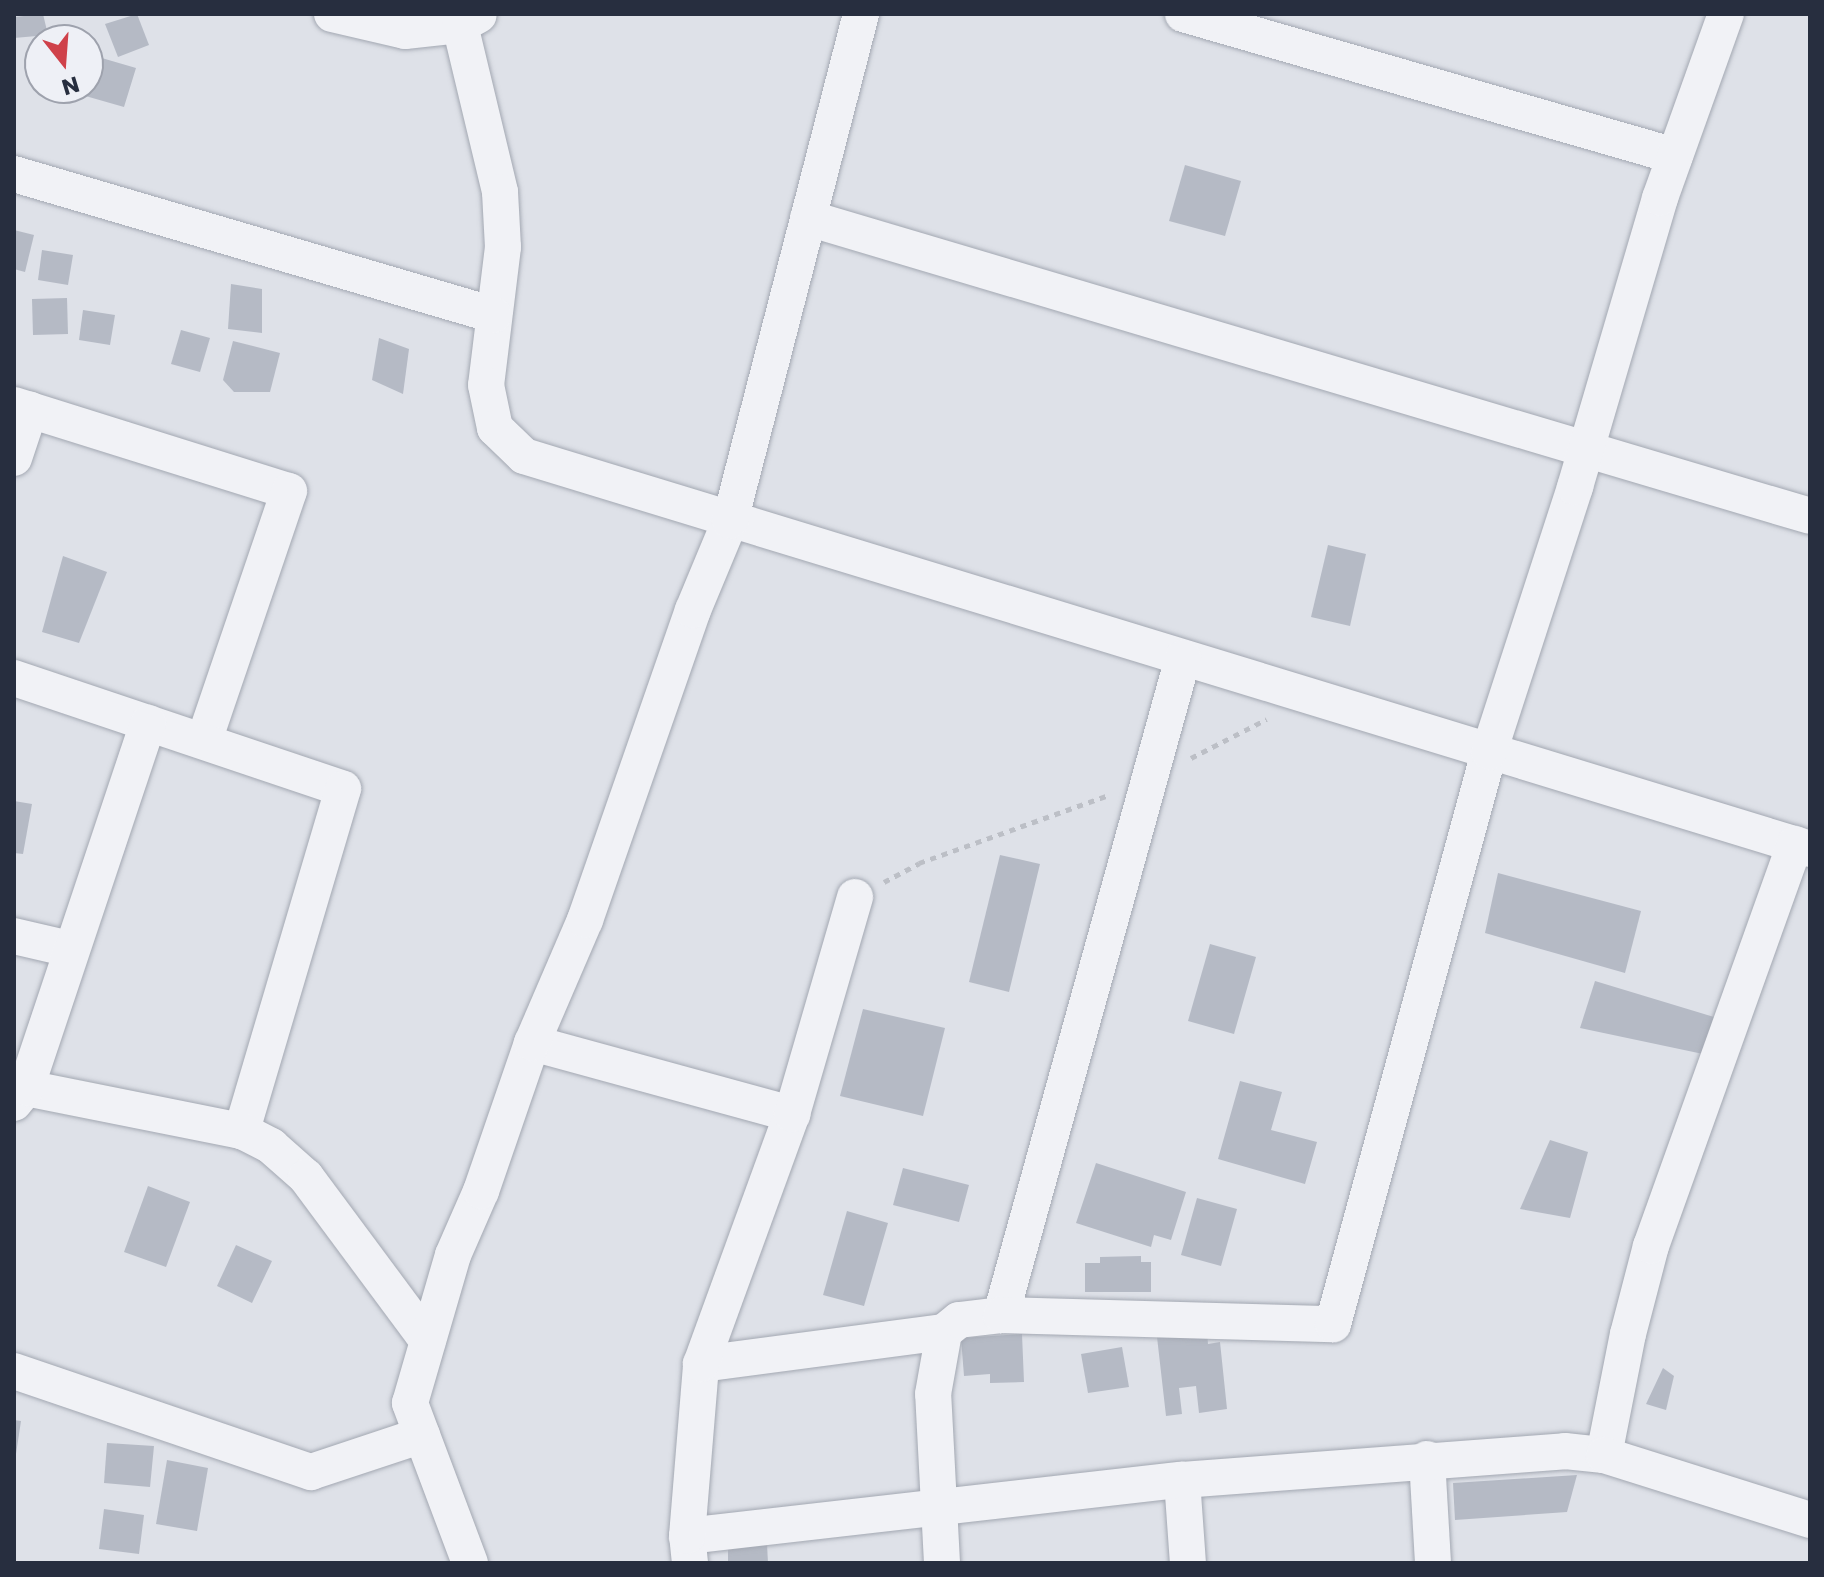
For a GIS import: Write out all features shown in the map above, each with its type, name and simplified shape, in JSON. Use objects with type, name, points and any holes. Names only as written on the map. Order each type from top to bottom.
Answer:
[{"type":"street","points":[[332,14],[405,31],[470,20],[500,192],[503,247],[494,315],[489,399],[495,428],[524,456],[1802,847],[1651,1246],[1604,1455]]},
{"type":"street","points":[[470,1563],[410,1403],[453,1255],[481,1191],[532,1043],[585,920],[693,610],[730,521],[861,14]]},
{"type":"street","points":[[1183,14],[1675,156]]},
{"type":"street","points":[[701,1364],[944,1332],[959,1320],[1001,1315],[1333,1324],[1489,752],[1586,450],[1675,156],[1726,14]]},
{"type":"street","points":[[14,174],[494,315]]},
{"type":"street","points":[[808,218],[1810,516]]},
{"type":"street","points":[[14,458],[22,408],[289,491],[205,738]]},
{"type":"street","points":[[1001,1315],[1183,658]]},
{"type":"street","points":[[14,678],[148,723],[205,738],[343,789],[242,1131]]},
{"type":"street","points":[[148,723],[20,1096],[242,1131],[271,1146],[306,1177],[428,1341]]},
{"type":"street","points":[[855,897],[792,1114],[701,1364],[689,1549],[938,1508],[1182,1480],[1427,1459],[1565,1451],[1604,1455],[1810,1520]]},
{"type":"street","points":[[14,936],[70,949]]},
{"type":"street","points":[[532,1043],[792,1114]]},
{"type":"street","points":[[942,1563],[933,1394],[944,1332]]},
{"type":"street","points":[[14,1371],[311,1472],[422,1435]]},
{"type":"street","points":[[1427,1459],[1433,1563]]},
{"type":"street","points":[[1182,1480],[1188,1563]]},
{"type":"path","points":[[855,897],[919,863],[1149,782],[1239,730],[1317,699]]},
{"type":"building","points":[[43,14],[45,24],[24,24],[24,37],[14,38],[14,17]]},
{"type":"building","points":[[137,14],[149,45],[118,57],[105,24]]},
{"type":"building","points":[[104,59],[136,68],[124,107],[104,101]]},
{"type":"building","points":[[1185,165],[1241,181],[1225,236],[1169,221]]},
{"type":"building","points":[[14,230],[34,235],[25,272],[14,269]]},
{"type":"building","points":[[42,250],[73,255],[68,285],[38,280]]},
{"type":"building","points":[[231,284],[262,289],[262,333],[228,329]]},
{"type":"building","points":[[67,298],[68,334],[33,335],[32,299]]},
{"type":"building","points":[[83,310],[115,315],[110,345],[79,340]]},
{"type":"building","points":[[181,330],[210,338],[200,372],[171,364]]},
{"type":"building","points":[[379,338],[409,349],[403,394],[372,380]]},
{"type":"building","points":[[233,341],[280,353],[270,392],[234,392],[223,380]]},
{"type":"building","points":[[1328,545],[1366,554],[1350,626],[1311,617]]},
{"type":"building","points":[[63,556],[107,572],[79,643],[42,632]]},
{"type":"building","points":[[14,801],[32,804],[23,854],[14,853]]},
{"type":"building","points":[[1000,855],[1040,864],[1009,992],[969,982]]},
{"type":"building","points":[[1498,873],[1641,911],[1625,973],[1485,933]]},
{"type":"building","points":[[1210,944],[1256,957],[1234,1034],[1188,1021]]},
{"type":"building","points":[[1595,981],[1714,1017],[1703,1054],[1580,1028]]},
{"type":"building","points":[[863,1009],[945,1028],[923,1116],[840,1096]]},
{"type":"building","points":[[1240,1081],[1282,1092],[1271,1130],[1317,1142],[1305,1184],[1218,1159]]},
{"type":"building","points":[[1550,1140],[1588,1152],[1570,1218],[1520,1209]]},
{"type":"building","points":[[1096,1163],[1186,1192],[1171,1240],[1154,1235],[1151,1247],[1076,1223]]},
{"type":"building","points":[[903,1168],[969,1185],[959,1222],[893,1205]]},
{"type":"building","points":[[148,1186],[190,1202],[166,1267],[124,1252]]},
{"type":"building","points":[[1197,1198],[1237,1209],[1221,1266],[1181,1255]]},
{"type":"building","points":[[847,1211],[888,1223],[864,1306],[823,1295]]},
{"type":"building","points":[[236,1245],[272,1261],[252,1303],[217,1286]]},
{"type":"building","points":[[1141,1256],[1141,1262],[1151,1262],[1151,1292],[1085,1292],[1085,1263],[1100,1263],[1100,1257]]},
{"type":"building","points":[[1207,1332],[1208,1344],[1220,1342],[1227,1409],[1199,1413],[1196,1386],[1179,1388],[1182,1414],[1166,1416],[1157,1337]]},
{"type":"building","points":[[1022,1334],[1024,1382],[990,1383],[990,1374],[964,1376],[961,1338]]},
{"type":"building","points":[[1122,1347],[1129,1387],[1088,1393],[1081,1354]]},
{"type":"building","points":[[1663,1368],[1674,1376],[1666,1410],[1646,1404]]},
{"type":"building","points":[[14,1420],[21,1421],[16,1454],[14,1454]]},
{"type":"building","points":[[107,1443],[154,1446],[150,1487],[104,1483]]},
{"type":"building","points":[[167,1460],[208,1468],[197,1531],[156,1524]]},
{"type":"building","points":[[1577,1475],[1567,1512],[1455,1520],[1453,1483]]},
{"type":"building","points":[[104,1509],[144,1515],[139,1554],[99,1549]]},
{"type":"building","points":[[767,1544],[768,1563],[728,1563],[728,1548]]}]
